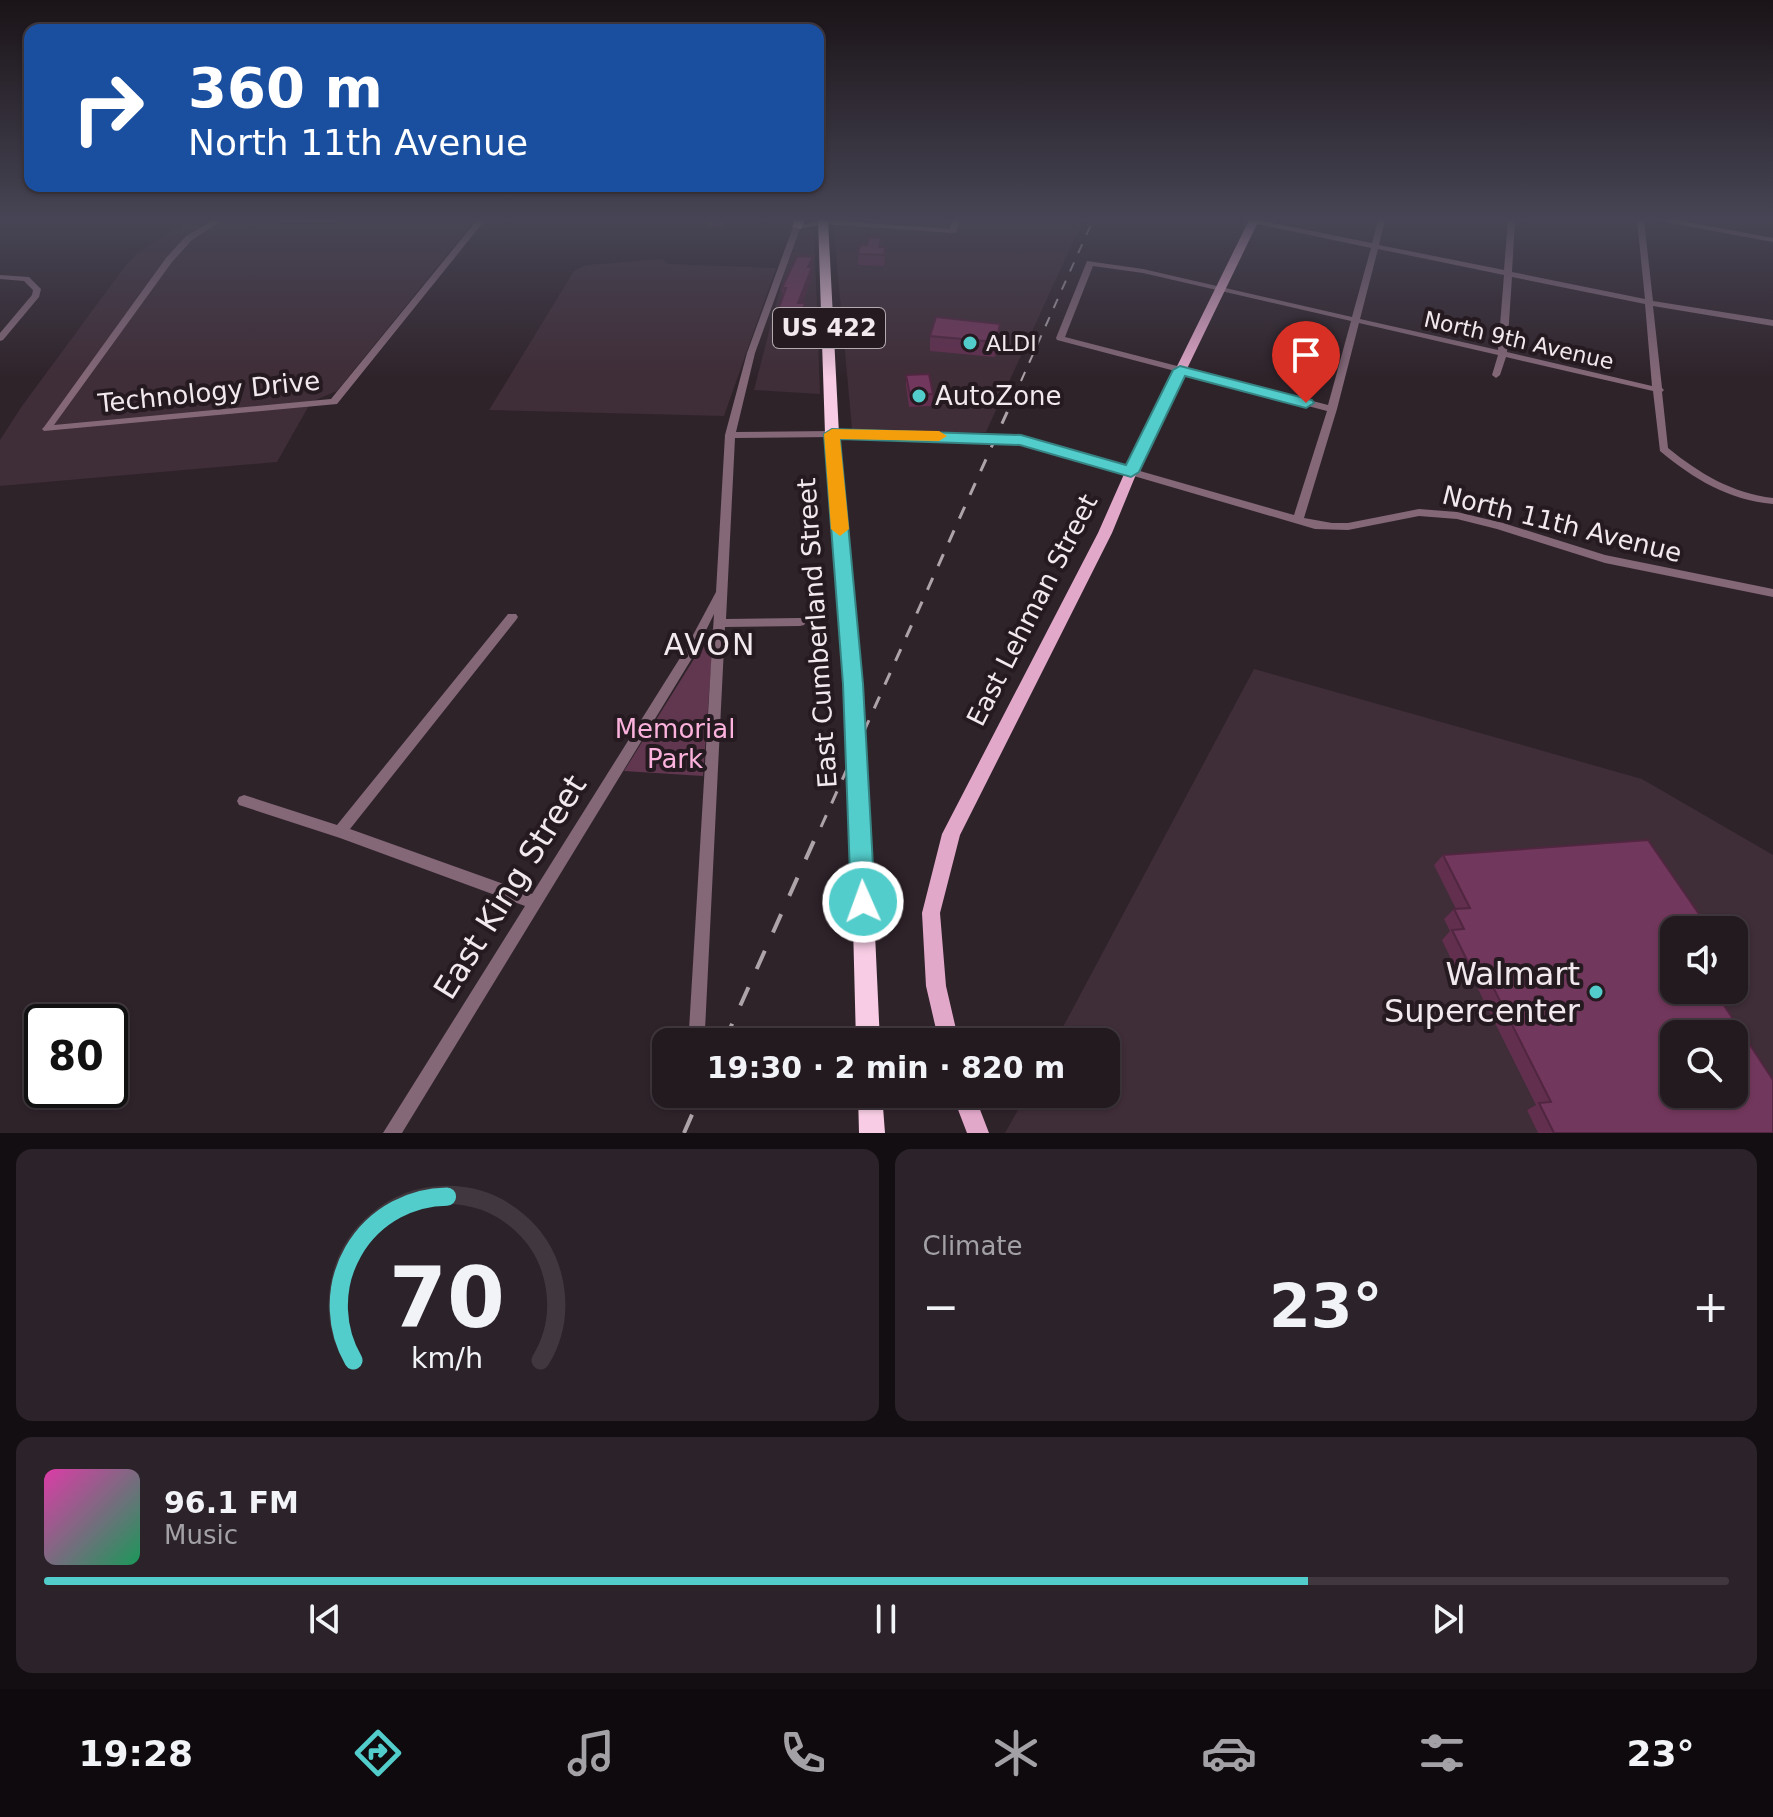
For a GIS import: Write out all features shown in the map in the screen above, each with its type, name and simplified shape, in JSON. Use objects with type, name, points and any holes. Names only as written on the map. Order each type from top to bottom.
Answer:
[{"type":"highway","name":"East Cumberland Street","points":[[825,273],[832,434],[853,684],[867,1028]]},
{"type":"highway","points":[[871,1108],[872,1133]]},
{"type":"main road","name":"East Lehman Street","points":[[946,1028],[936,986],[931,913],[951,834],[1105,533],[1227,273]]},
{"type":"main road","points":[[968,1108],[978,1133]]},
{"type":"street","name":"Technology Drive","points":[[160,273],[47,429],[334,402],[438,273]]},
{"type":"street","points":[[697,1028],[730,435],[751,353],[780,273]]},
{"type":"street","name":"North 9th Avenue","points":[[1086,273],[1060,338],[1180,370]]},
{"type":"street","name":"North 9th Avenue","points":[[1139,273],[1659,390]]},
{"type":"street","points":[[1298,521],[1368,273]]},
{"type":"street","points":[[1496,375],[1502,355],[1507,273]]},
{"type":"street","points":[[1511,273],[1651,303],[1773,323]]},
{"type":"street","points":[[1647,273],[1663,449],[1715,487],[1768,501]]},
{"type":"street","points":[[0,277],[26,279],[37,289],[36,295],[0,338]]},
{"type":"street","points":[[1180,370],[1332,409]]},
{"type":"street","name":"North 11th Avenue","points":[[730,435],[832,434],[1021,440],[1333,529],[1432,512],[1458,516],[1605,559],[1773,593]]},
{"type":"street","name":"East King Street","points":[[392,1133],[690,652],[721,587]]},
{"type":"street","points":[[340,832],[512,617]]},
{"type":"street","points":[[720,623],[800,622]]},
{"type":"street","points":[[244,801],[534,902]]},
{"type":"shaded area","points":[[120,273],[432,273],[337,391],[311,402],[277,462],[0,486],[0,440]]},
{"type":"shaded area","points":[[573,273],[774,273],[724,416],[489,410]]},
{"type":"shaded area","points":[[784,273],[816,273],[820,394],[754,390]]},
{"type":"shaded area","points":[[838,273],[1059,273],[986,432],[867,432],[852,429]]},
{"type":"shaded area","points":[[1254,669],[1642,779],[1773,855],[1773,1133],[1005,1133],[1019,1108],[1120,1108],[1120,1028],[1062,1028]]},
{"type":"green space","name":"Memorial Park","points":[[714,627],[703,776],[624,771]]},
{"type":"building","points":[[789,273],[810,273],[798,303],[805,303],[801,314],[777,313],[786,288],[782,288]]},
{"type":"building","points":[[936,317],[1000,324],[996,342],[930,336]]},
{"type":"building","points":[[929,374],[933,394],[910,395],[906,375]]},
{"type":"building","name":"Walmart Supercenter","points":[[1648,840],[1700,916],[1660,916],[1660,1004],[1723,1004],[1734,1020],[1660,1020],[1660,1108],[1748,1108],[1748,1042],[1773,1080],[1773,1133],[1554,1133],[1539,1103],[1551,1102],[1483,967],[1471,968],[1452,930],[1464,929],[1454,909],[1470,908],[1443,855]]},
{"type":"railway","points":[[1021,381],[1069,273]]},
{"type":"railway","points":[[821,827],[1022,379]]},
{"type":"railway","points":[[730,1028],[821,825]]},
{"type":"railway","points":[[684,1133],[695,1108]]},
{"type":"slow traffic","points":[[840,529],[832,434],[939,436]]},
{"type":"place","name":"ALDI","points":[[970,343]]},
{"type":"place","name":"AutoZone","points":[[919,396]]},
{"type":"place","name":"Walmart Supercenter","points":[[1596,992]]},
{"type":"district","name":"AVON","points":[[710,645]]},
{"type":"route","points":[[863,902],[853,684],[832,434],[1021,440],[1131,472],[1180,370],[1306,403]]}]
